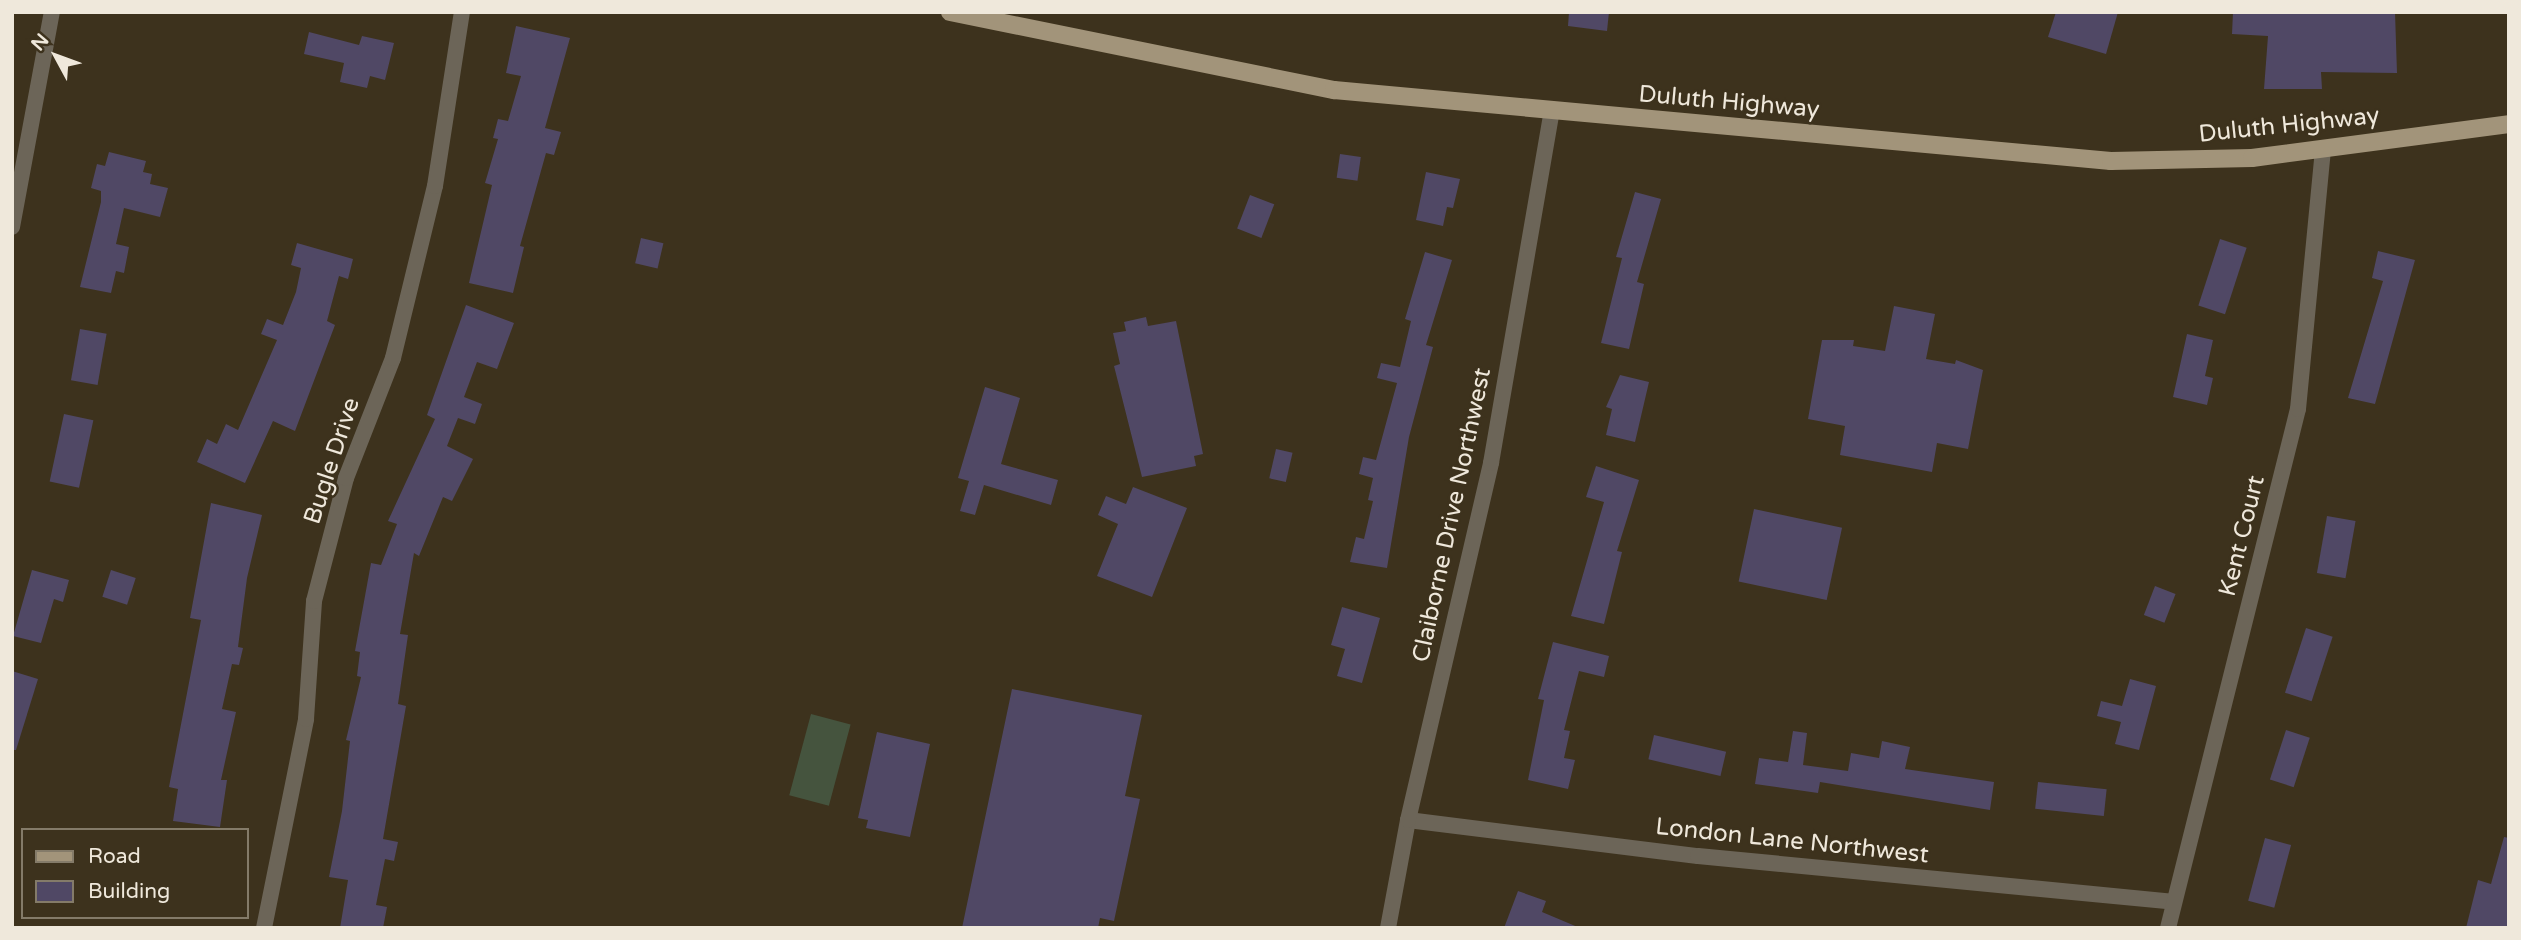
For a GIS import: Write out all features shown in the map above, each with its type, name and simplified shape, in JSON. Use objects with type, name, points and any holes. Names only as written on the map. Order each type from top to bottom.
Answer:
[{"type":"main road","name":"Duluth Highway","points":[[950,12],[981,15],[1334,90],[2111,161],[2252,158],[2509,124]]},
{"type":"street","points":[[12,227],[52,12]]},
{"type":"street","name":"Bugle Drive","points":[[264,928],[306,719],[314,601],[346,478],[393,358],[435,186],[462,12]]},
{"type":"street","name":"Claiborne Drive Northwest","points":[[1388,928],[1408,820],[1491,463],[1552,110]]},
{"type":"street","name":"Kent Court","points":[[2168,928],[2172,902],[2298,409],[2323,149]]},
{"type":"street","name":"London Lane Northwest","points":[[1408,820],[1698,856],[2172,902]]},
{"type":"green space","points":[[811,714],[851,725],[829,806],[789,795]]},
{"type":"building","points":[[1569,12],[1609,12],[1607,31],[1568,26]]},
{"type":"building","points":[[2056,12],[2118,12],[2106,54],[2048,37]]},
{"type":"building","points":[[2233,12],[2395,12],[2397,73],[2321,72],[2322,89],[2264,89],[2268,36],[2232,34]]},
{"type":"building","points":[[516,26],[570,38],[545,128],[561,132],[554,155],[546,153],[520,246],[524,247],[513,293],[469,283],[492,185],[485,183],[498,139],[493,138],[498,119],[508,121],[521,76],[506,73]]},
{"type":"building","points":[[309,32],[359,45],[362,36],[394,43],[385,80],[370,76],[367,88],[340,82],[344,63],[304,54]]},
{"type":"building","points":[[109,152],[146,161],[143,172],[152,174],[150,184],[168,188],[160,217],[124,208],[116,244],[129,247],[124,273],[116,271],[111,293],[80,287],[101,202],[101,191],[91,188],[97,164],[105,166]]},
{"type":"building","points":[[1340,154],[1361,157],[1357,181],[1337,178]]},
{"type":"building","points":[[1426,172],[1460,179],[1453,208],[1447,207],[1443,226],[1416,220]]},
{"type":"building","points":[[1635,192],[1661,199],[1637,282],[1644,284],[1629,349],[1601,343],[1622,258],[1616,257]]},
{"type":"building","points":[[1250,195],[1274,204],[1261,238],[1237,229]]},
{"type":"building","points":[[641,238],[663,243],[658,269],[635,263]]},
{"type":"building","points":[[2220,239],[2247,248],[2225,314],[2198,306]]},
{"type":"building","points":[[297,243],[353,259],[348,279],[339,276],[327,321],[335,325],[295,431],[273,421],[245,483],[197,462],[207,439],[217,444],[226,424],[238,430],[277,340],[261,334],[267,319],[283,325],[296,292],[301,268],[291,265]]},
{"type":"building","points":[[2378,251],[2415,260],[2375,404],[2348,398],[2383,281],[2372,278]]},
{"type":"building","points":[[1425,252],[1452,260],[1426,345],[1433,347],[1409,437],[1387,568],[1350,562],[1356,537],[1364,539],[1373,501],[1368,500],[1373,478],[1359,474],[1363,457],[1376,460],[1397,383],[1377,378],[1381,363],[1400,367],[1411,321],[1405,319]]},
{"type":"building","points":[[466,305],[514,323],[497,369],[477,362],[464,397],[482,404],[475,424],[458,418],[447,446],[473,459],[452,501],[443,497],[419,556],[414,553],[400,634],[408,635],[398,704],[406,706],[383,839],[398,842],[394,861],[385,859],[376,905],[387,907],[383,928],[340,928],[348,880],[329,877],[342,811],[350,741],[346,740],[361,677],[357,676],[360,652],[355,651],[371,563],[381,565],[397,524],[388,521],[435,419],[427,415]]},
{"type":"building","points":[[1894,306],[1935,314],[1926,359],[1955,364],[1956,360],[1983,370],[1968,449],[1937,443],[1932,472],[1840,455],[1845,426],[1808,419],[1822,340],[1854,340],[1853,346],[1885,351]]},
{"type":"building","points":[[1146,317],[1148,326],[1176,321],[1203,454],[1194,456],[1196,466],[1142,477],[1114,366],[1120,364],[1113,333],[1126,331],[1124,322]]},
{"type":"building","points":[[80,329],[107,334],[98,385],[71,380]]},
{"type":"building","points":[[2187,334],[2213,340],[2205,376],[2213,378],[2207,405],[2173,397]]},
{"type":"building","points":[[1620,375],[1649,382],[1635,442],[1606,435],[1612,409],[1606,407]]},
{"type":"building","points":[[985,387],[1020,398],[1001,464],[1058,480],[1051,505],[984,485],[975,515],[960,511],[969,481],[958,478]]},
{"type":"building","points":[[64,414],[93,420],[79,488],[50,481]]},
{"type":"building","points":[[1276,449],[1293,453],[1286,482],[1269,478]]},
{"type":"building","points":[[1596,466],[1639,480],[1617,551],[1622,552],[1604,624],[1571,616],[1604,502],[1586,497]]},
{"type":"building","points":[[1133,487],[1187,508],[1152,597],[1097,576],[1118,524],[1098,515],[1106,496],[1126,504]]},
{"type":"building","points":[[211,503],[262,515],[247,578],[238,647],[243,648],[239,665],[232,664],[222,709],[236,712],[221,780],[227,780],[220,827],[173,821],[178,789],[169,787],[201,620],[190,618]]},
{"type":"building","points":[[1754,509],[1842,528],[1827,600],[1739,581]]},
{"type":"building","points":[[2327,516],[2356,521],[2345,578],[2317,573]]},
{"type":"building","points":[[32,570],[69,580],[63,602],[54,599],[41,643],[13,636]]},
{"type":"building","points":[[111,570],[136,578],[127,605],[102,597]]},
{"type":"building","points":[[2155,586],[2176,594],[2164,623],[2144,615]]},
{"type":"building","points":[[1342,607],[1380,618],[1362,683],[1337,676],[1345,649],[1331,645]]},
{"type":"building","points":[[2306,628],[2333,637],[2312,701],[2285,693]]},
{"type":"building","points":[[1553,642],[1609,656],[1604,677],[1579,671],[1564,730],[1570,731],[1564,758],[1575,760],[1568,789],[1528,780],[1544,700],[1538,699]]},
{"type":"building","points":[[12,671],[38,679],[16,750],[12,750]]},
{"type":"building","points":[[2130,679],[2156,686],[2139,750],[2115,744],[2121,722],[2097,716],[2101,701],[2122,706]]},
{"type":"building","points":[[1012,689],[1142,715],[1125,796],[1140,799],[1114,921],[1100,918],[1098,928],[962,928]]},
{"type":"building","points":[[2286,730],[2310,738],[2294,787],[2270,779]]},
{"type":"building","points":[[1793,731],[1807,733],[1803,765],[1848,771],[1851,753],[1879,758],[1882,741],[1910,747],[1905,769],[1994,782],[1990,810],[1820,782],[1818,793],[1755,784],[1759,758],[1788,762]]},
{"type":"building","points":[[877,732],[930,744],[910,837],[866,828],[868,820],[858,818]]},
{"type":"building","points":[[1654,735],[1726,752],[1720,776],[1648,759]]},
{"type":"building","points":[[2038,782],[2107,789],[2104,816],[2035,809]]},
{"type":"building","points":[[2504,837],[2509,838],[2509,928],[2466,928],[2478,880],[2491,884]]},
{"type":"building","points":[[2265,838],[2291,845],[2274,908],[2248,901]]},
{"type":"building","points":[[1518,891],[1546,901],[1542,912],[1580,928],[1504,928]]}]
